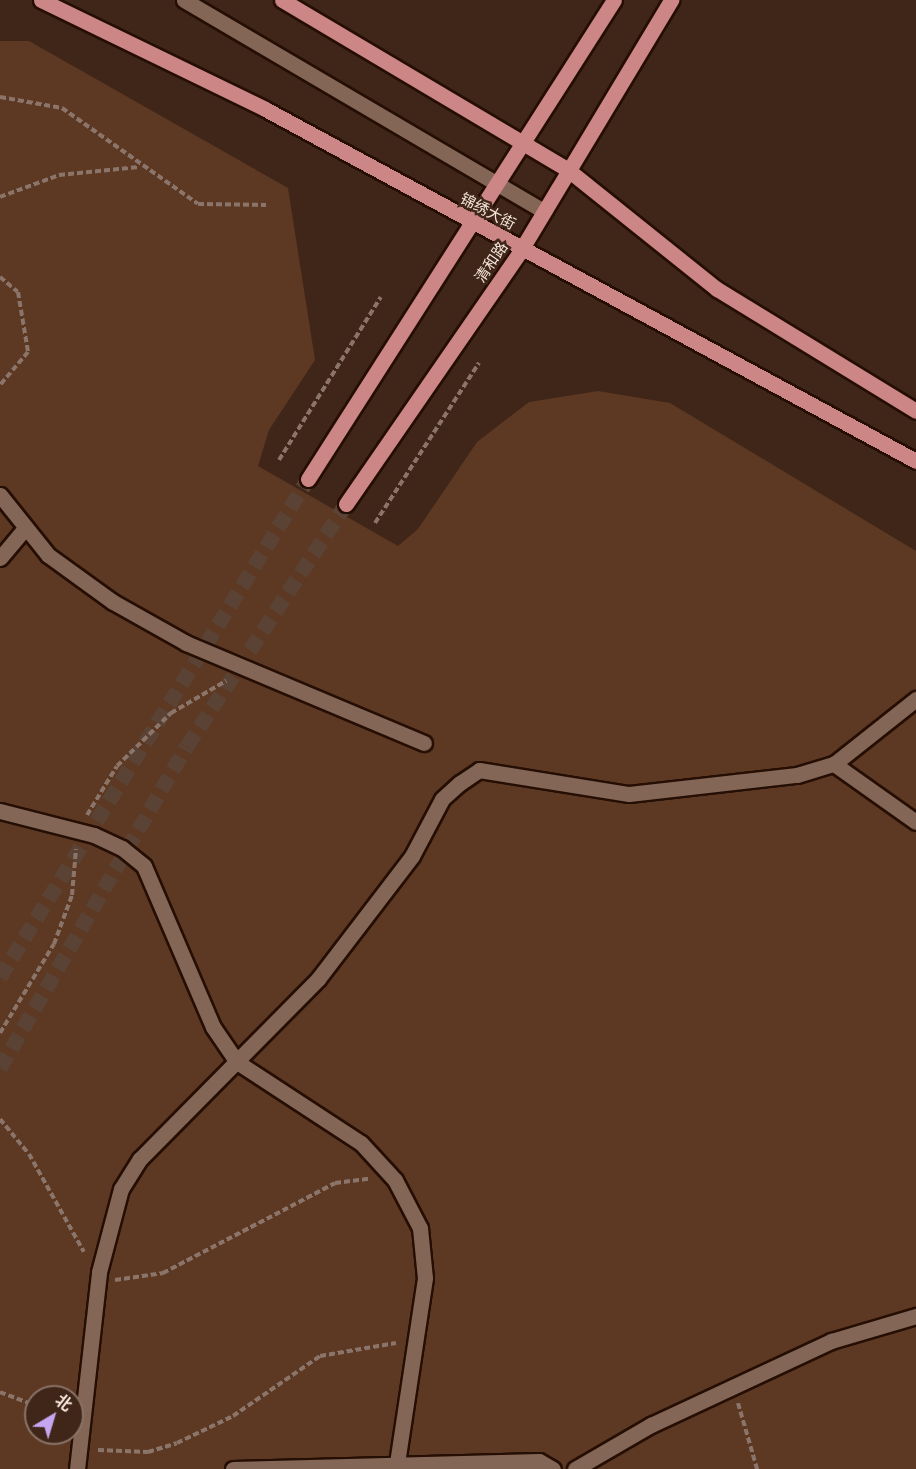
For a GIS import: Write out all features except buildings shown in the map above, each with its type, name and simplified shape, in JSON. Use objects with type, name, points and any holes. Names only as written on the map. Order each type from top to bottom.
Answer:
[{"type":"main road","name":"锦绣大街","points":[[41,0],[265,109],[521,250],[916,461]]},
{"type":"main road","points":[[282,0],[567,169],[717,289],[916,411]]},
{"type":"main road","points":[[308,479],[475,225],[614,0]]},
{"type":"main road","name":"清和路","points":[[346,504],[521,250],[567,169],[671,0]]},
{"type":"lane","points":[[184,0],[543,211]]},
{"type":"lane","points":[[0,495],[24,529],[48,555],[113,602],[186,642],[424,743]]},
{"type":"lane","points":[[0,558],[24,529]]},
{"type":"lane","points":[[84,1407],[99,1272],[108,1227],[134,1169],[318,979],[412,856],[442,799],[479,770],[629,794],[797,775],[834,764],[916,699]]},
{"type":"lane","points":[[834,764],[916,822]]},
{"type":"lane","points":[[0,811],[94,835],[122,848],[144,867],[213,1027],[237,1062],[361,1143],[390,1173],[420,1228],[425,1278],[397,1463]]},
{"type":"lane","points":[[575,1469],[733,1386],[831,1341],[916,1316]]},
{"type":"lane","points":[[78,1469],[80,1445]]},
{"type":"lane","points":[[233,1469],[539,1461],[553,1469]]},
{"type":"path","points":[[0,97],[62,108],[140,167],[198,204],[266,205]]},
{"type":"path","points":[[0,197],[59,175],[140,167]]},
{"type":"path","points":[[0,277],[18,292],[28,352],[0,385]]},
{"type":"path","points":[[279,460],[381,297]]},
{"type":"path","points":[[375,523],[479,363]]},
{"type":"path","points":[[0,1119],[29,1154],[99,1272],[127,1281],[163,1273],[335,1184],[390,1173]]},
{"type":"path","points":[[84,1444],[119,1453],[148,1452],[233,1416],[320,1356],[356,1346],[417,1341]]},
{"type":"path","points":[[733,1386],[757,1469]]},
{"type":"path","points":[[0,1392],[24,1401]]},
{"type":"shaded area","points":[[0,41],[29,41],[288,188],[315,360],[269,430],[258,466],[398,546],[418,529],[477,442],[529,402],[598,391],[670,403],[916,551],[916,1469],[0,1469]]},
{"type":"tunnel","points":[[0,977],[308,479]]},
{"type":"tunnel","points":[[0,1068],[187,746],[346,504]]}]
